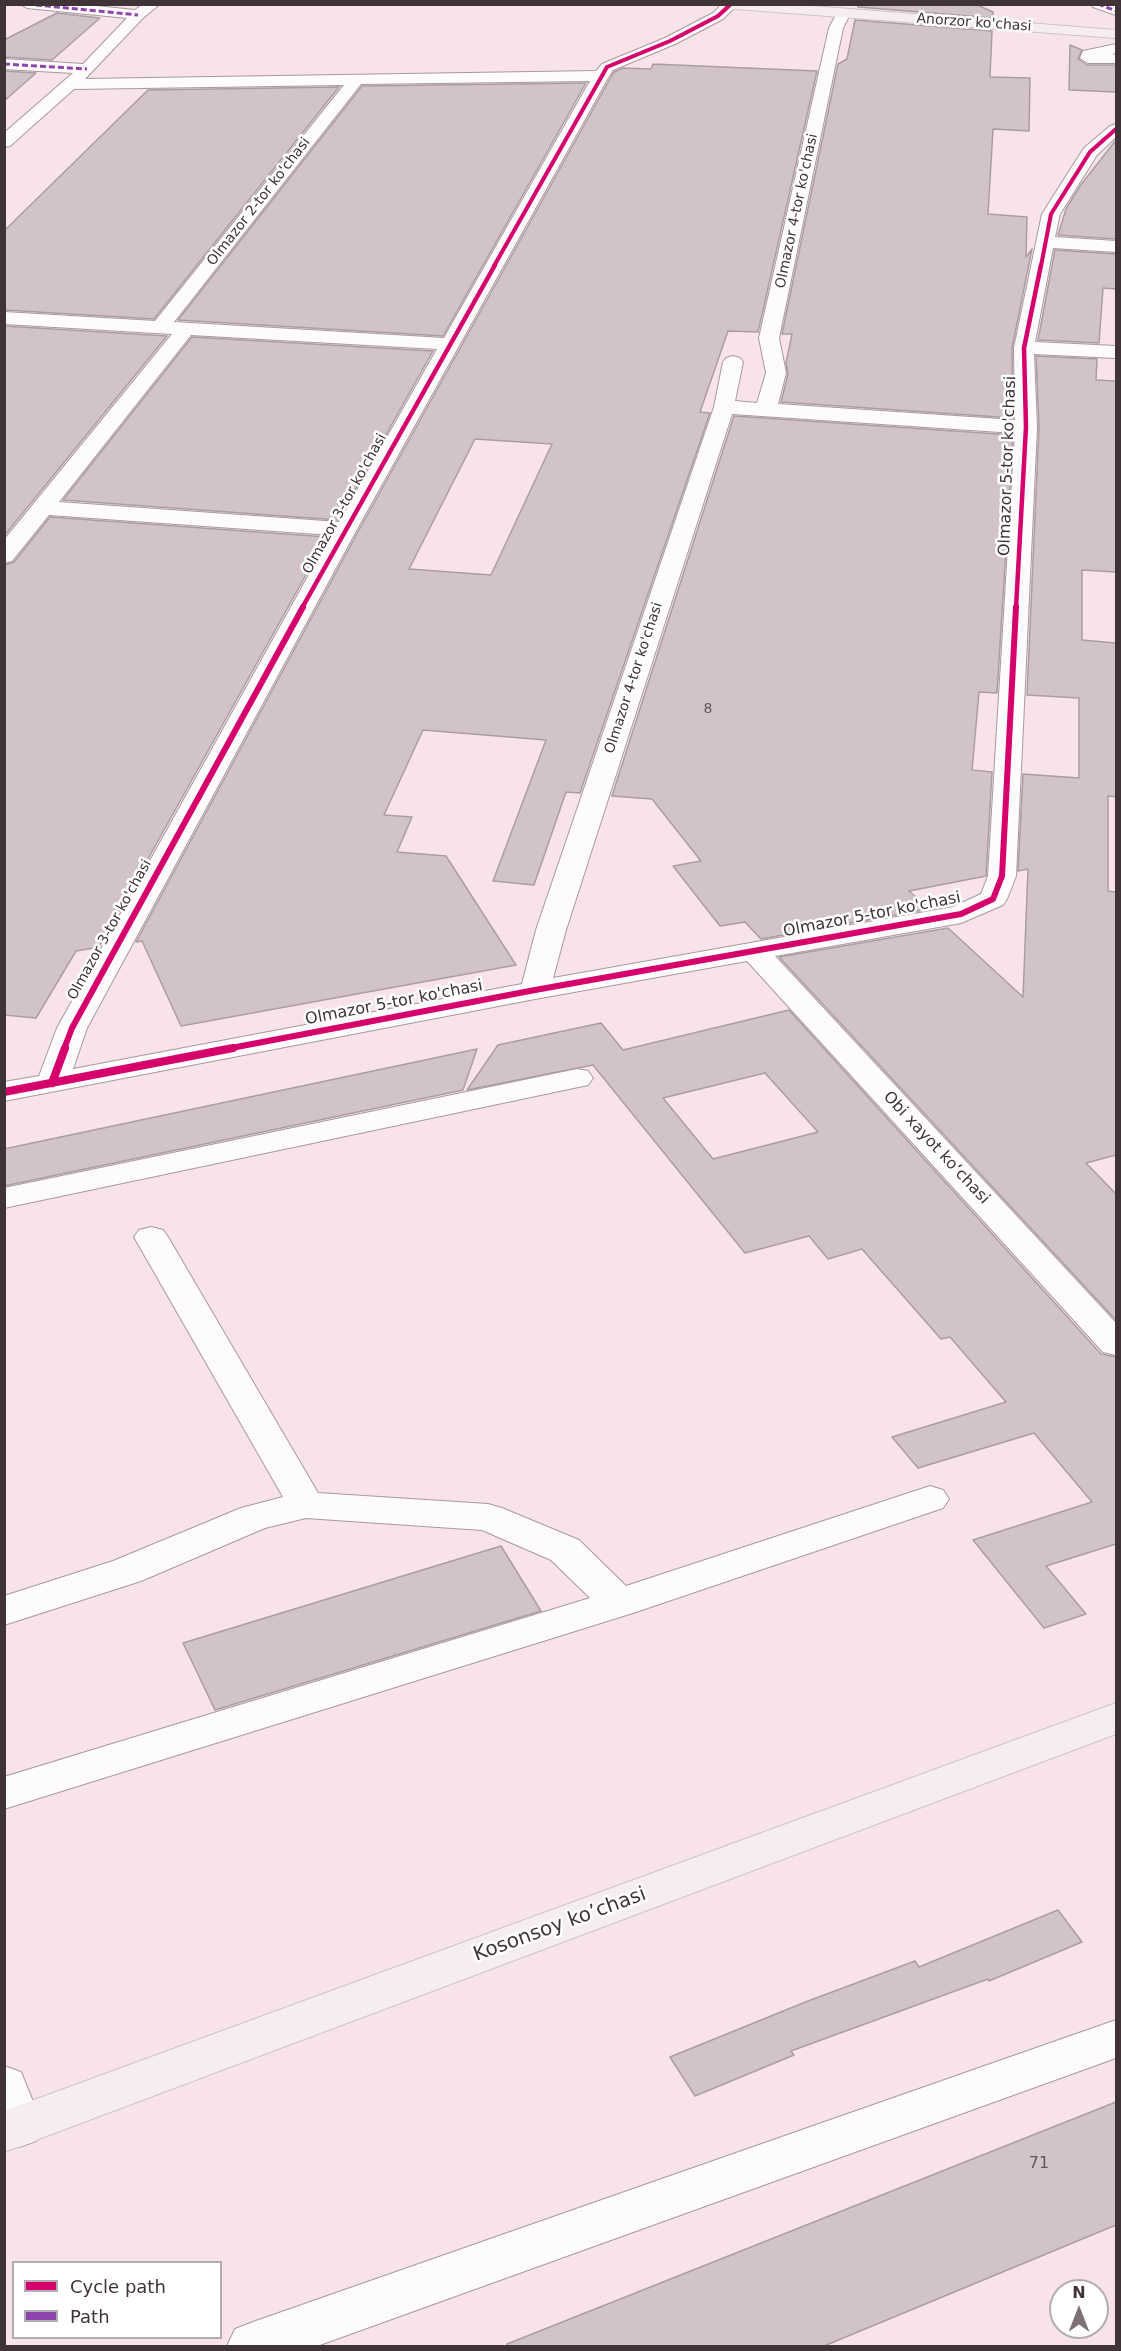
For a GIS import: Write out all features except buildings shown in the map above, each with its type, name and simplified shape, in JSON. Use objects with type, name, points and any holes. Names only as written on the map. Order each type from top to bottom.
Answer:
[{"type":"main road","name":"Anorzor ko'chasi","points":[[723,4],[1116,33]]},
{"type":"main road","name":"Kosonsoy ko’chasi","points":[[9,2114],[1116,1718]]},
{"type":"street","points":[[27,4],[138,15]]},
{"type":"street","points":[[4,142],[87,69],[138,15],[153,4]]},
{"type":"street","points":[[1098,4],[1116,11]]},
{"type":"street","name":"Olmazor 3-tor ko'chasi","points":[[52,1083],[72,1028],[346,529],[601,76],[607,67],[670,41],[718,16],[730,5]]},
{"type":"street","name":"Olmazor 4-tor ko'chasi","points":[[766,410],[776,373],[769,338],[836,28],[843,14]]},
{"type":"street","points":[[1116,49],[1088,54],[1088,58],[1116,60]]},
{"type":"street","points":[[4,64],[87,69]]},
{"type":"street","points":[[70,84],[601,76]]},
{"type":"street","name":"Olmazor 2-tor ko'chasi","points":[[160,326],[358,78]]},
{"type":"street","name":"Olmazor 5-tor ko'chasi","points":[[4,1092],[535,990],[961,914],[993,899],[1002,876],[1026,428],[1024,348],[1051,214],[1090,152],[1116,129]]},
{"type":"street","points":[[1045,242],[1116,247]]},
{"type":"street","points":[[4,318],[451,344]]},
{"type":"street","points":[[4,556],[185,330]]},
{"type":"street","points":[[1024,348],[1116,352]]},
{"type":"street","name":"Olmazor 4-tor ko'chasi","points":[[535,990],[551,930],[724,407],[733,362]]},
{"type":"street","points":[[724,407],[1026,428]]},
{"type":"street","points":[[44,508],[346,529]]},
{"type":"street","name":"Obi xayot koʻchasi","points":[[755,952],[1116,1344]]},
{"type":"street","points":[[4,1198],[577,1078]]},
{"type":"street","points":[[152,1237],[306,1505]]},
{"type":"street","points":[[4,1792],[619,1603],[930,1499]]},
{"type":"street","points":[[4,1611],[128,1570],[255,1517],[306,1505],[488,1517],[565,1550],[619,1603]]},
{"type":"street","points":[[253,2346],[1116,2039]]},
{"type":"marked path","points":[[27,4],[138,15]]},
{"type":"marked path","points":[[1098,4],[1116,11]]},
{"type":"marked path","points":[[4,64],[87,69]]},
{"type":"cycle path","points":[[52,1083],[72,1028],[346,529],[601,76],[607,67],[670,41],[718,16],[731,4]]},
{"type":"cycle path","points":[[4,1092],[535,990],[961,914],[993,899],[1002,876],[1026,427],[1024,348],[1051,214],[1090,152],[1116,129]]}]
